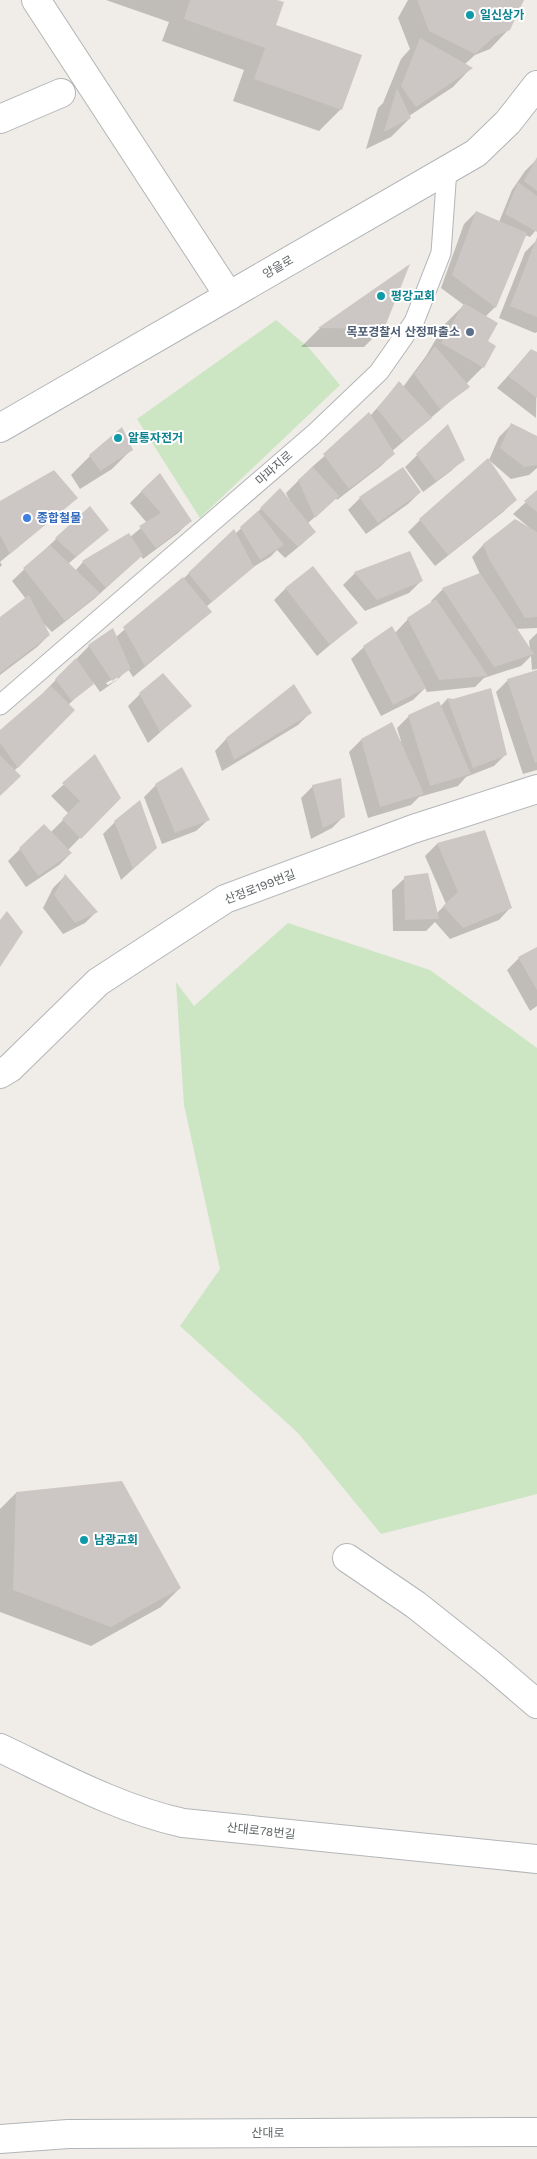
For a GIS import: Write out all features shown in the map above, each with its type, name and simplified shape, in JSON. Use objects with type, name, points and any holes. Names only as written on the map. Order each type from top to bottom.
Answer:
[{"type":"street","points":[[36,0],[228,296]]},
{"type":"street","name":"양을로","points":[[0,428],[476,153],[508,122],[537,85]]},
{"type":"street","points":[[0,119],[61,93]]},
{"type":"street","name":"산정로199번길","points":[[0,1074],[10,1068],[98,982],[225,899],[413,829],[537,789]]},
{"type":"street","points":[[346,1558],[416,1605],[489,1662],[537,1704]]},
{"type":"street","name":"산대로78번길","points":[[0,1748],[71,1782],[153,1816],[183,1823],[537,1859]]},
{"type":"street","name":"산대로","points":[[0,2139],[68,2134],[537,2132]]},
{"type":"lane","name":"마파지로","points":[[0,705],[314,434],[379,372],[414,322],[441,253],[447,170]]},
{"type":"green space","points":[[276,320],[309,348],[340,385],[200,518],[137,419]]},
{"type":"green space","points":[[288,923],[430,970],[537,1048],[537,1494],[381,1534],[298,1433],[180,1326],[220,1269],[184,1105],[176,982],[194,1006]]},
{"type":"building","points":[[190,0],[277,0],[284,2],[276,25],[362,55],[342,110],[254,79],[265,48],[184,19]]},
{"type":"building","name":"일신상가","points":[[417,0],[524,0],[510,30],[495,36],[475,54],[429,31]]},
{"type":"building","points":[[420,38],[473,68],[416,107],[401,86]]},
{"type":"building","points":[[397,88],[411,118],[384,132]]},
{"type":"building","points":[[537,157],[537,191],[524,181]]},
{"type":"building","points":[[518,182],[537,196],[537,232],[505,214]]},
{"type":"building","points":[[476,211],[527,233],[496,308],[452,275]]},
{"type":"building","points":[[537,237],[537,317],[510,306]]},
{"type":"building","name":"평강교회","points":[[410,264],[384,329],[318,328]]},
{"type":"building","name":"목포경찰서 산정파출소","points":[[464,303],[498,323],[488,341],[496,346],[484,368],[441,343]]},
{"type":"building","points":[[435,346],[470,387],[440,409],[414,374]]},
{"type":"building","points":[[531,349],[537,352],[537,398],[508,376]]},
{"type":"building","points":[[399,381],[432,418],[403,441],[377,409]]},
{"type":"building","points":[[369,412],[395,454],[349,489],[323,454]]},
{"type":"building","points":[[511,423],[537,436],[537,465],[524,467],[500,448]]},
{"type":"building","points":[[448,424],[465,460],[436,481],[416,454]]},
{"type":"building","name":"알통자전거","points":[[122,427],[133,450],[100,471],[89,455]]},
{"type":"building","points":[[488,458],[517,500],[448,555],[419,519]]},
{"type":"building","points":[[313,467],[339,496],[315,518],[298,480]]},
{"type":"building","points":[[403,467],[421,492],[378,523],[359,497]]},
{"type":"building","name":"종합철물","points":[[54,470],[78,498],[10,554],[0,535],[0,501]]},
{"type":"building","points":[[160,473],[192,521],[156,548],[139,526],[161,513],[141,491]]},
{"type":"building","points":[[280,488],[316,532],[298,547],[260,508]]},
{"type":"building","points":[[537,490],[537,512],[524,501]]},
{"type":"building","points":[[90,506],[109,530],[76,557],[55,538]]},
{"type":"building","points":[[258,511],[284,545],[260,560],[240,527]]},
{"type":"building","points":[[515,519],[537,532],[537,617],[525,618],[489,559],[483,544]]},
{"type":"building","points":[[234,529],[254,567],[212,602],[188,573]]},
{"type":"building","points":[[129,533],[143,555],[106,588],[82,561]]},
{"type":"building","points":[[50,545],[100,593],[65,621],[23,568]]},
{"type":"building","points":[[410,551],[423,581],[377,600],[354,572]]},
{"type":"building","points":[[313,566],[358,623],[330,645],[285,588]]},
{"type":"building","points":[[480,573],[534,654],[494,667],[442,588]]},
{"type":"building","points":[[183,577],[212,612],[145,666],[123,627]]},
{"type":"building","points":[[29,595],[50,635],[0,673],[0,617]]},
{"type":"building","points":[[436,599],[488,676],[439,680],[407,618]]},
{"type":"building","points":[[392,626],[426,688],[393,705],[363,646]]},
{"type":"building","points":[[113,628],[131,669],[112,681],[88,645]]},
{"type":"building","points":[[76,658],[94,684],[72,701],[55,679]]},
{"type":"building","points":[[537,670],[537,762],[535,763],[507,679]]},
{"type":"building","points":[[163,673],[192,706],[160,732],[139,693]]},
{"type":"building","points":[[294,684],[312,713],[234,760],[226,738]]},
{"type":"building","points":[[51,686],[75,710],[18,768],[0,743],[0,730]]},
{"type":"building","points":[[491,688],[507,755],[473,768],[447,698],[453,699]]},
{"type":"building","points":[[439,701],[471,774],[430,786],[408,715]]},
{"type":"building","points":[[392,722],[424,794],[380,807],[361,739]]},
{"type":"building","points":[[95,754],[121,798],[81,839],[62,819],[80,801],[62,783]]},
{"type":"building","points":[[0,755],[21,776],[0,796]]},
{"type":"building","points":[[182,767],[210,820],[175,833],[155,784]]},
{"type":"building","points":[[341,778],[345,817],[323,828],[312,785]]},
{"type":"building","points":[[140,800],[157,848],[133,869],[114,821]]},
{"type":"building","points":[[44,824],[72,853],[38,876],[19,848]]},
{"type":"building","points":[[485,830],[512,908],[463,928],[443,906],[458,892],[437,843]]},
{"type":"building","points":[[428,873],[439,919],[405,920],[404,876]]},
{"type":"building","points":[[65,874],[98,912],[75,923],[54,895]]},
{"type":"building","points":[[7,911],[23,932],[0,967],[0,920]]},
{"type":"building","points":[[537,947],[537,990],[518,957]]},
{"type":"building","name":"남광교회","points":[[122,1481],[181,1588],[111,1627],[13,1590],[16,1492]]},
{"type":"place","name":"일신상가","points":[[470,15]]},
{"type":"place","name":"평강교회","points":[[381,296]]},
{"type":"place","name":"목포경찰서 산정파출소","points":[[470,332]]},
{"type":"place","name":"알통자전거","points":[[118,438]]},
{"type":"place","name":"종합철물","points":[[27,518]]},
{"type":"place","name":"남광교회","points":[[84,1540]]}]
